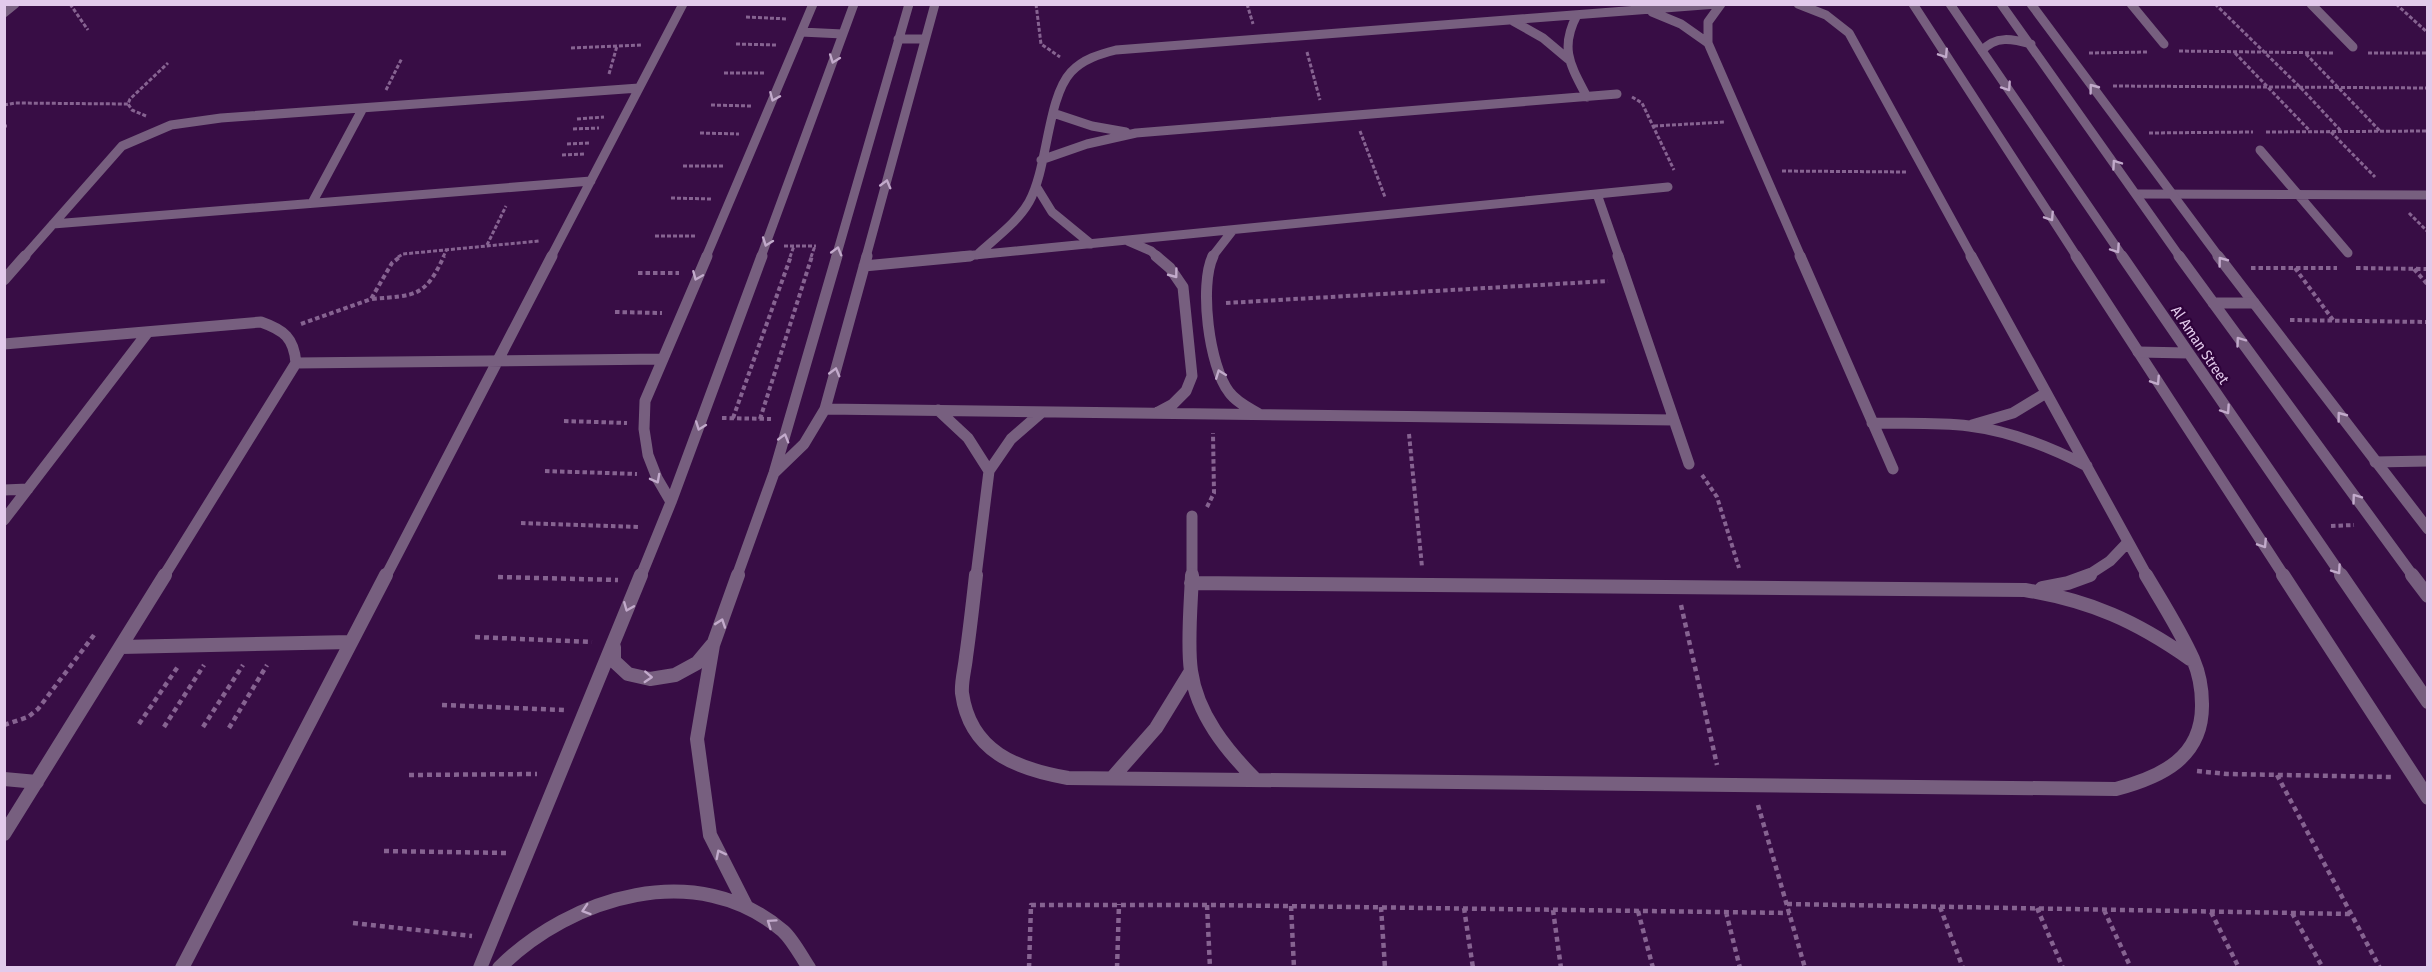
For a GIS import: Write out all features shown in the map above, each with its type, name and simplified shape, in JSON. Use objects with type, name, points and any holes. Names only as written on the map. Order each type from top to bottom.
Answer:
[{"type":"street","points":[[4,13],[15,4]]},
{"type":"street","points":[[182,968],[683,4]]},
{"type":"street","points":[[671,502],[653,474],[646,457],[642,423],[645,401],[813,4]]},
{"type":"street","points":[[480,968],[671,502],[854,4]]},
{"type":"street","points":[[746,906],[710,835],[697,739],[713,645],[774,473],[909,4]]},
{"type":"street","points":[[774,473],[806,442],[825,409],[935,4]]},
{"type":"street","points":[[977,255],[1014,221],[1028,204],[1036,186],[1053,113],[1065,75],[1077,64],[1095,55],[1116,50],[1719,4]]},
{"type":"street","points":[[1719,4],[1708,22],[1708,43],[1893,469]]},
{"type":"street","points":[[1042,412],[1011,439],[989,471],[962,692],[971,723],[985,744],[999,755],[1033,772],[1068,778],[2116,789],[2147,782],[2173,768],[2191,749],[2202,720],[2202,692],[2194,661],[1850,33],[1836,20],[1798,4]]},
{"type":"street","points":[[1912,4],[2427,798]]},
{"type":"street","name":"Al Aman Street","points":[[1950,4],[2427,702]]},
{"type":"street","points":[[2001,4],[2138,194],[2213,303],[2427,596]]},
{"type":"street","points":[[2031,4],[2227,268],[2427,529]]},
{"type":"street","points":[[2131,4],[2164,44]]},
{"type":"street","points":[[2311,4],[2356,50]]},
{"type":"street","points":[[1644,10],[1681,24],[1708,43]]},
{"type":"street","points":[[1568,59],[1567,36],[1576,15]]},
{"type":"street","points":[[1511,20],[1543,38],[1568,59],[1587,97]]},
{"type":"street","points":[[801,33],[843,34]]},
{"type":"street","points":[[898,39],[925,39]]},
{"type":"street","points":[[1982,51],[1986,45],[1995,40],[2031,44]]},
{"type":"street","points":[[4,280],[122,146],[171,125],[205,119],[639,88]]},
{"type":"street","points":[[1041,160],[1087,144],[1136,133],[1617,94]]},
{"type":"street","points":[[312,204],[363,108]]},
{"type":"street","points":[[1053,113],[1092,126],[1136,133]]},
{"type":"street","points":[[2260,150],[2348,253]]},
{"type":"street","points":[[54,224],[591,181]]},
{"type":"street","points":[[1036,186],[1043,202],[1054,217],[1091,244]]},
{"type":"street","points":[[864,266],[1668,188]]},
{"type":"street","points":[[1598,194],[1689,464]]},
{"type":"street","points":[[2138,194],[2427,195]]},
{"type":"street","points":[[1233,230],[1217,247],[1208,267],[1208,304],[1220,377],[1228,391],[1242,404],[1260,415]]},
{"type":"street","points":[[1127,240],[1151,252],[1170,268],[1183,287],[1191,376],[1186,391],[1173,404],[1155,413]]},
{"type":"street","points":[[2213,303],[2254,303]]},
{"type":"street","points":[[4,344],[261,322],[283,330],[295,344],[296,363],[4,834]]},
{"type":"street","points":[[4,520],[147,332]]},
{"type":"street","points":[[2138,352],[2187,353]]},
{"type":"street","points":[[296,363],[663,359]]},
{"type":"street","points":[[1968,426],[2013,413],[2046,393]]},
{"type":"street","points":[[825,409],[1674,420]]},
{"type":"street","points":[[938,410],[968,438],[989,471]]},
{"type":"street","points":[[1872,423],[1968,426],[2029,441],[2087,466]]},
{"type":"street","points":[[2375,462],[2427,461]]},
{"type":"street","points":[[4,490],[28,489]]},
{"type":"street","points":[[1191,516],[1191,671],[1199,700],[1213,728],[1231,755],[1256,780]]},
{"type":"street","points":[[1191,583],[2025,590],[2060,586],[2089,576],[2112,561],[2128,542]]},
{"type":"street","points":[[2025,590],[2068,596],[2112,610],[2154,633],[2194,661]]},
{"type":"street","points":[[121,647],[351,642]]},
{"type":"street","points":[[614,643],[614,661],[628,674],[650,679],[675,675],[690,667],[697,663],[713,645]]},
{"type":"street","points":[[1112,778],[1159,727],[1191,671]]},
{"type":"street","points":[[4,779],[37,782]]},
{"type":"street","points":[[499,968],[517,950],[575,914],[635,894],[694,891],[746,906],[784,932],[808,968]]},
{"type":"path","points":[[70,4],[88,30]]},
{"type":"path","points":[[1036,4],[1041,44],[1056,56],[1077,64]]},
{"type":"path","points":[[2215,4],[2301,88],[2341,132]]},
{"type":"path","points":[[2396,4],[2427,33]]},
{"type":"path","points":[[746,17],[807,19]]},
{"type":"path","points":[[1302,36],[1326,118]]},
{"type":"path","points":[[571,48],[662,44]]},
{"type":"path","points":[[736,44],[795,46]]},
{"type":"path","points":[[604,91],[617,46]]},
{"type":"path","points":[[2356,50],[2427,53]]},
{"type":"path","points":[[2171,51],[2338,53]]},
{"type":"path","points":[[2067,53],[2148,52]]},
{"type":"path","points":[[2235,53],[2311,132]]},
{"type":"path","points":[[2306,53],[2380,132]]},
{"type":"path","points":[[378,107],[402,58]]},
{"type":"path","points":[[128,104],[135,93],[168,63]]},
{"type":"path","points":[[724,73],[784,73]]},
{"type":"path","points":[[2092,86],[2427,88]]},
{"type":"path","points":[[1617,94],[1630,96],[1642,103],[1676,175],[1668,188]]},
{"type":"path","points":[[4,105],[15,103],[128,104]]},
{"type":"path","points":[[128,104],[132,110],[171,125]]},
{"type":"path","points":[[711,105],[770,106]]},
{"type":"path","points":[[1355,116],[1391,215]]},
{"type":"path","points":[[1654,126],[1742,121]]},
{"type":"path","points":[[2127,133],[2427,131]]},
{"type":"path","points":[[700,133],[757,135]]},
{"type":"path","points":[[683,166],[744,166]]},
{"type":"path","points":[[1763,171],[1925,172]]},
{"type":"path","points":[[487,246],[514,188]]},
{"type":"path","points":[[671,198],[730,199]]},
{"type":"path","points":[[655,236],[714,236]]},
{"type":"path","points":[[372,299],[378,292],[392,262],[410,252],[561,240]]},
{"type":"path","points":[[765,246],[839,245]]},
{"type":"path","points":[[733,418],[794,246]]},
{"type":"path","points":[[760,419],[815,246]]},
{"type":"path","points":[[283,330],[372,299],[413,295],[428,288],[447,249]]},
{"type":"path","points":[[2227,268],[2339,268]]},
{"type":"path","points":[[2295,268],[2334,321]]},
{"type":"path","points":[[2350,268],[2427,269]]},
{"type":"path","points":[[2413,268],[2427,285]]},
{"type":"path","points":[[638,273],[698,273]]},
{"type":"path","points":[[1208,304],[1626,280]]},
{"type":"path","points":[[615,312],[681,313]]},
{"type":"path","points":[[2267,320],[2427,322]]},
{"type":"path","points":[[1191,516],[1209,506],[1214,493],[1212,414]]},
{"type":"path","points":[[703,417],[789,420]]},
{"type":"path","points":[[1407,417],[1424,585]]},
{"type":"path","points":[[564,421],[642,423]]},
{"type":"path","points":[[1689,464],[1707,481],[1717,497],[1745,588]]},
{"type":"path","points":[[545,471],[653,474]]},
{"type":"path","points":[[521,523],[661,527]]},
{"type":"path","points":[[2307,527],[2375,525]]},
{"type":"path","points":[[498,577],[639,581]]},
{"type":"path","points":[[1677,587],[1721,786]]},
{"type":"path","points":[[4,725],[28,717],[38,709],[94,635]]},
{"type":"path","points":[[475,637],[614,643]]},
{"type":"path","points":[[229,728],[280,643]]},
{"type":"path","points":[[203,727],[256,644]]},
{"type":"path","points":[[139,724],[192,645]]},
{"type":"path","points":[[164,727],[217,645]]},
{"type":"path","points":[[442,705],[586,711]]},
{"type":"path","points":[[2173,768],[2227,774],[2414,778]]},
{"type":"path","points":[[409,776],[560,774]]},
{"type":"path","points":[[2277,775],[2380,968]]},
{"type":"path","points":[[1753,786],[1805,968]]},
{"type":"path","points":[[384,851],[527,854]]},
{"type":"path","points":[[1029,968],[1031,905],[1119,904],[1790,913]]},
{"type":"path","points":[[1117,968],[1119,904]]},
{"type":"path","points":[[1787,904],[2351,915]]},
{"type":"path","points":[[1207,905],[1210,968]]},
{"type":"path","points":[[1291,906],[1294,968]]},
{"type":"path","points":[[1381,907],[1385,968]]},
{"type":"path","points":[[1940,907],[1963,968]]},
{"type":"path","points":[[1464,908],[1473,968]]},
{"type":"path","points":[[2037,908],[2063,968]]},
{"type":"path","points":[[1553,910],[1561,968]]},
{"type":"path","points":[[2104,910],[2132,968]]},
{"type":"path","points":[[1638,911],[1653,968]]},
{"type":"path","points":[[1726,912],[1740,968]]},
{"type":"path","points":[[2210,912],[2239,968]]},
{"type":"path","points":[[2292,913],[2323,968]]},
{"type":"path","points":[[353,923],[492,938]]}]
